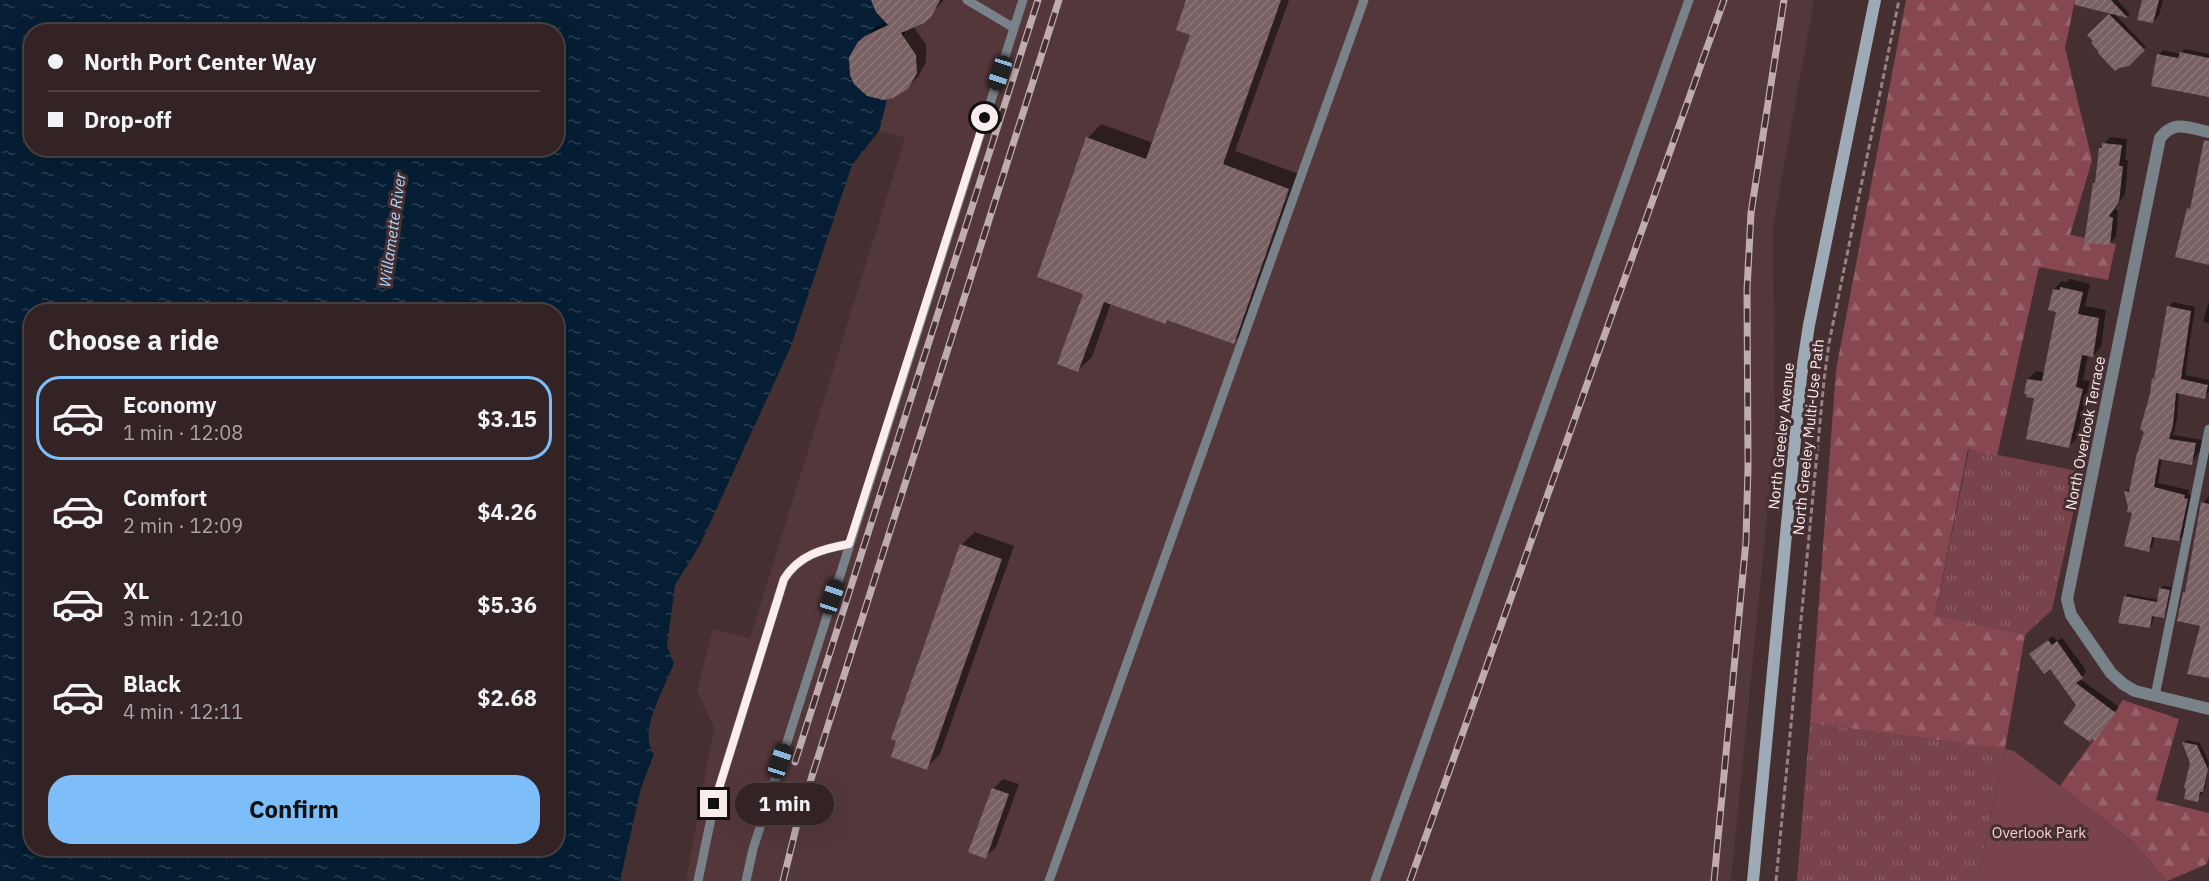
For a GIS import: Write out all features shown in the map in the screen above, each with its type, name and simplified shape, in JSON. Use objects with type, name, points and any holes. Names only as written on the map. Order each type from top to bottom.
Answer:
[{"type":"main road","name":"North Greeley Avenue","points":[[1753,881],[1801,377],[1875,0]]},
{"type":"street","name":"North Overlook Terrace","points":[[2209,132],[2178,126],[2170,128],[2160,138],[2067,599],[2072,615],[2111,673],[2123,684],[2135,691],[2209,708]]},
{"type":"lane","points":[[967,0],[1014,28]]},
{"type":"lane","points":[[746,881],[753,849],[1023,0]]},
{"type":"lane","points":[[1048,881],[1364,0]]},
{"type":"lane","points":[[1375,881],[1689,0]]},
{"type":"lane","points":[[2155,696],[2209,429]]},
{"type":"lane","points":[[698,881],[714,804],[784,579],[802,558],[819,551],[849,544]]},
{"type":"path","name":"North Greeley Multi-Use Path","points":[[1776,881],[1829,342],[1899,0]]},
{"type":"shaded area","points":[[913,0],[1814,0],[1773,226],[1775,434],[1731,881],[686,881],[714,728],[697,690],[713,629],[750,638],[905,138],[879,131]]},
{"type":"green space","points":[[1906,0],[2075,0],[2065,48],[2092,160],[2070,235],[2116,244],[2108,280],[2039,267],[1997,456],[1968,449],[1935,616],[2025,635],[2005,749],[1810,723],[1836,370]]},
{"type":"green space","points":[[1969,449],[2082,472],[2052,610],[2025,635],[1935,617]]},
{"type":"green space","points":[[2123,700],[2179,719],[2156,800],[2209,813],[2207,864],[2167,881],[2132,841],[2060,786]]},
{"type":"green space","points":[[1810,723],[2005,749],[1977,881],[1797,881]]},
{"type":"green space","name":"Overlook Park","points":[[2005,749],[2014,751],[2132,841],[2167,881],[1977,881]]},
{"type":"water","name":"Willamette River","points":[[0,0],[913,0],[879,131],[852,165],[791,346],[700,545],[675,585],[667,646],[674,663],[651,722],[649,743],[654,754],[641,788],[620,881],[0,881]]},
{"type":"building","points":[[871,0],[940,0],[931,17],[924,23],[901,33],[916,55],[917,73],[908,89],[893,98],[884,100],[867,96],[854,84],[850,75],[849,57],[858,42],[888,25],[876,12]]},
{"type":"building","points":[[1186,0],[1281,0],[1223,164],[1289,189],[1234,344],[1167,320],[1166,324],[1104,302],[1078,372],[1057,364],[1083,294],[1037,277],[1086,137],[1146,159],[1190,35],[1176,30]]},
{"type":"building","points":[[2075,0],[2111,0],[2128,18],[2075,5]]},
{"type":"building","points":[[2142,0],[2159,0],[2153,23],[2137,20]]},
{"type":"building","points":[[2109,14],[2145,50],[2129,66],[2115,71],[2098,53],[2091,43],[2093,41],[2087,35]]},
{"type":"building","points":[[2180,52],[2209,58],[2209,97],[2151,86],[2157,54],[2178,58]]},
{"type":"building","points":[[2204,140],[2209,141],[2209,265],[2175,257],[2187,208],[2190,209]]},
{"type":"building","points":[[2102,143],[2122,145],[2119,166],[2123,166],[2119,202],[2109,216],[2113,218],[2110,245],[2084,243],[2099,148],[2102,148]]},
{"type":"building","points":[[2060,287],[2083,292],[2078,314],[2099,318],[2093,357],[2082,355],[2076,387],[2083,389],[2069,448],[2026,439],[2034,398],[2026,397],[2027,394],[2024,394],[2027,379],[2042,381],[2056,312],[2048,310],[2053,289],[2060,290]]},
{"type":"building","points":[[2167,306],[2191,311],[2181,379],[2208,385],[2205,399],[2176,393],[2173,425],[2169,439],[2196,443],[2192,465],[2159,459],[2154,487],[2185,495],[2184,498],[2188,499],[2179,541],[2152,537],[2149,552],[2124,546],[2132,513],[2127,512],[2124,491],[2129,492],[2144,432],[2140,429],[2152,378],[2154,379]]},
{"type":"building","points":[[2201,502],[2209,504],[2209,678],[2187,674],[2200,626],[2177,621],[2183,592],[2185,592]]},
{"type":"building","points":[[960,544],[1002,559],[927,770],[891,757],[896,741],[891,739]]},
{"type":"building","points":[[2159,588],[2170,590],[2164,618],[2152,616],[2150,628],[2118,623],[2124,596],[2157,602]]},
{"type":"building","points":[[2048,640],[2052,645],[2057,641],[2083,678],[2076,683],[2116,713],[2095,741],[2092,739],[2090,742],[2063,723],[2076,705],[2050,669],[2044,674],[2029,654]]},
{"type":"building","points":[[2182,742],[2197,745],[2208,769],[2203,792],[2200,792],[2198,802],[2184,799],[2186,789],[2184,788],[2190,763]]},
{"type":"building","points":[[992,788],[1009,794],[986,859],[968,852]]},
{"type":"railway","points":[[795,762],[1038,0]]},
{"type":"railway","points":[[783,881],[798,820],[1059,0]]},
{"type":"railway","points":[[1410,881],[1724,0]]},
{"type":"railway","points":[[1714,881],[1746,541],[1747,290],[1751,213],[1784,0]]},
{"type":"route","points":[[714,804],[784,579],[802,558],[819,551],[849,544],[985,118]]}]
